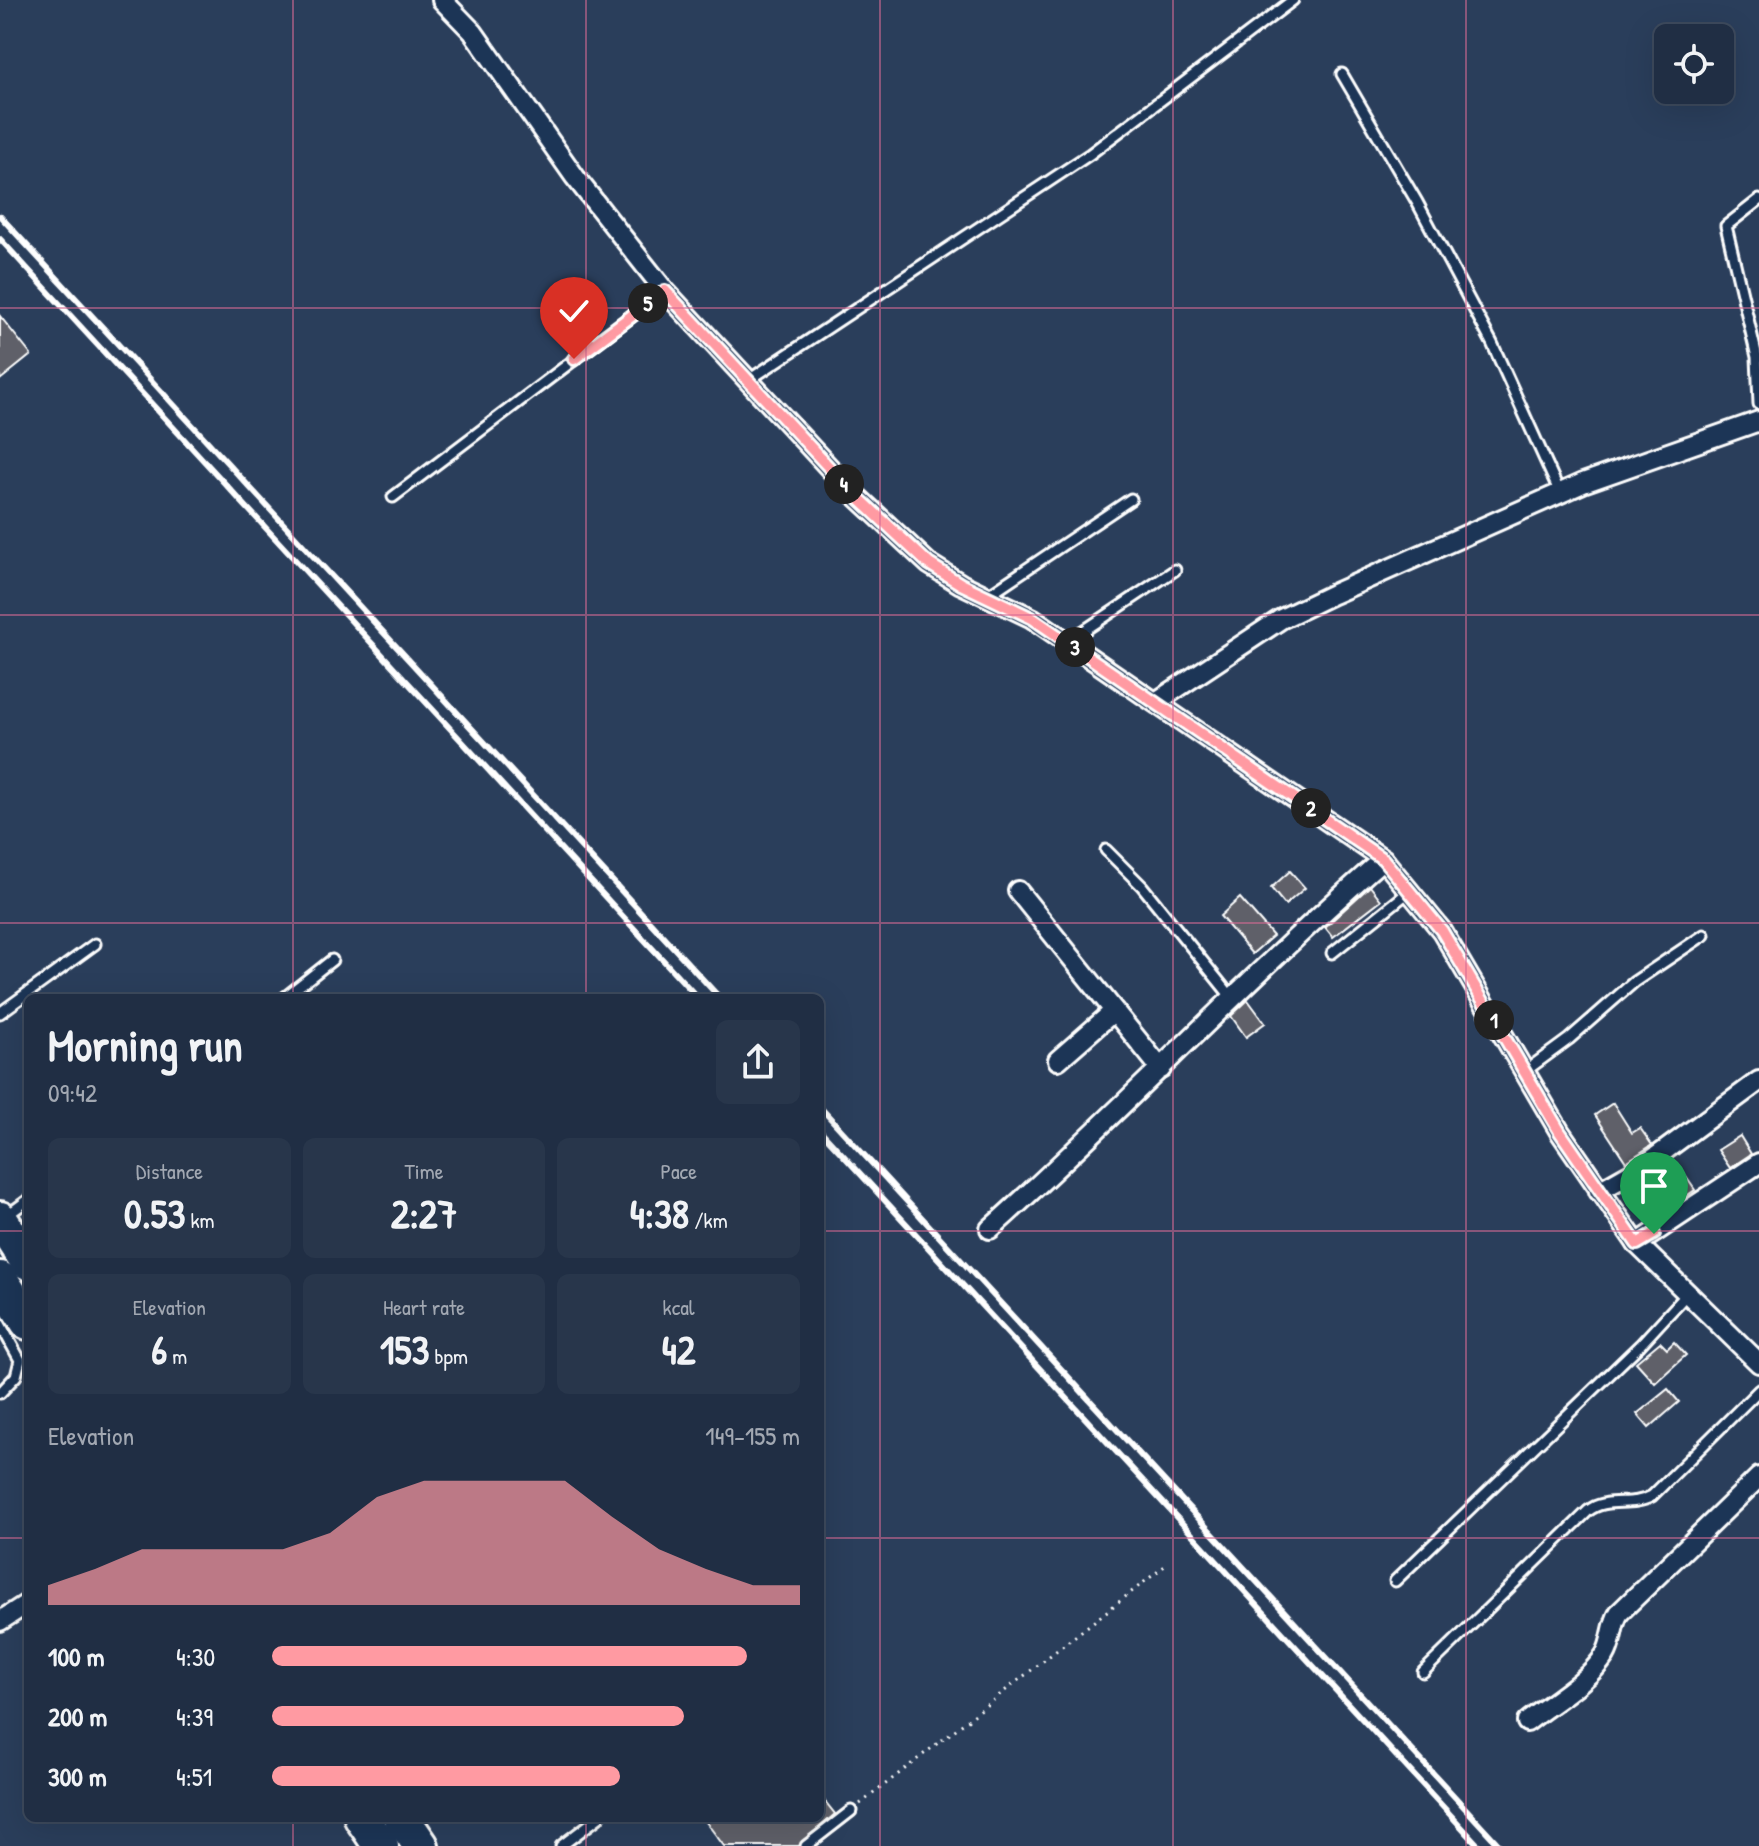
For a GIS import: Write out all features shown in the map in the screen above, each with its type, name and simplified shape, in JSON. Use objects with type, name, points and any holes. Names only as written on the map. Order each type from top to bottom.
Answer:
[{"type":"highway","points":[[0,1219],[24,1256]]},
{"type":"highway","points":[[0,1279],[24,1316]]},
{"type":"highway","points":[[375,1822],[405,1831]]},
{"type":"street","points":[[448,2],[473,32],[575,177],[665,291],[851,491],[929,564],[961,584],[1032,618],[1383,859],[1442,931],[1524,1072],[1599,1191],[1637,1244],[1759,1363]]},
{"type":"street","points":[[1156,702],[1281,619],[1560,494],[1759,421]]},
{"type":"street","points":[[990,1229],[1161,1069],[1308,924],[1383,859]]},
{"type":"street","points":[[1018,891],[1161,1069]]},
{"type":"street","points":[[1058,1060],[1114,1011]]},
{"type":"street","points":[[1599,1191],[1645,1165],[1759,1081]]},
{"type":"street","points":[[1637,1244],[1759,1163]]},
{"type":"street","points":[[1527,1722],[1593,1669],[1606,1654],[1612,1625],[1619,1613],[1759,1477]]},
{"type":"street","points":[[0,1621],[24,1606]]},
{"type":"lane","points":[[747,382],[1090,154],[1293,0]]},
{"type":"lane","points":[[1342,74],[1417,202],[1492,343],[1560,494]]},
{"type":"lane","points":[[1759,200],[1726,226],[1757,357],[1759,404]]},
{"type":"lane","points":[[393,497],[665,291]]},
{"type":"lane","points":[[988,595],[1131,499]]},
{"type":"lane","points":[[1067,642],[1175,570]]},
{"type":"lane","points":[[1106,850],[1142,886],[1233,999]]},
{"type":"lane","points":[[1332,953],[1411,890]]},
{"type":"lane","points":[[1524,1072],[1569,1039],[1634,982],[1704,935]]},
{"type":"lane","points":[[26,994],[95,944]]},
{"type":"lane","points":[[289,994],[332,960]]},
{"type":"lane","points":[[0,1013],[24,996]]},
{"type":"lane","points":[[0,1219],[24,1203]]},
{"type":"lane","points":[[1395,1581],[1492,1491],[1687,1294]]},
{"type":"lane","points":[[0,1324],[20,1360],[16,1376],[0,1393]]},
{"type":"lane","points":[[1423,1672],[1588,1511],[1605,1503],[1630,1505],[1652,1496],[1759,1390]]},
{"type":"lane","points":[[806,1846],[851,1811]]},
{"type":"lane","points":[[561,1846],[593,1822]]},
{"type":"path","points":[[851,1811],[1166,1565]]},
{"type":"building","points":[[0,316],[31,355],[0,380]]},
{"type":"building","points":[[1290,871],[1305,888],[1285,905],[1271,888]]},
{"type":"building","points":[[1370,886],[1381,900],[1333,937],[1325,927]]},
{"type":"building","points":[[1240,898],[1273,936],[1252,954],[1220,916]]},
{"type":"building","points":[[1248,1000],[1265,1023],[1246,1037],[1231,1016]]},
{"type":"building","points":[[1613,1103],[1632,1133],[1640,1128],[1652,1145],[1626,1162],[1595,1115]]},
{"type":"building","points":[[1740,1136],[1751,1154],[1730,1168],[1718,1150]]},
{"type":"building","points":[[1686,1177],[1695,1190],[1648,1222],[1639,1209]]},
{"type":"building","points":[[1660,1342],[1667,1349],[1674,1342],[1686,1355],[1655,1383],[1636,1362]]},
{"type":"building","points":[[1668,1389],[1679,1402],[1649,1428],[1637,1414]]},
{"type":"building","points":[[824,1800],[835,1814],[799,1846],[724,1846],[706,1822],[824,1822]]},
{"type":"railway","points":[[0,216],[716,994]]},
{"type":"railway","points":[[0,239],[694,994]]},
{"type":"railway","points":[[824,1111],[1500,1846]]},
{"type":"railway","points":[[824,1134],[1479,1846]]},
{"type":"route","points":[[574,359],[665,291],[710,343],[851,491],[929,564],[961,584],[1032,618],[1383,859],[1442,931],[1560,1132],[1637,1244],[1654,1234]]}]
